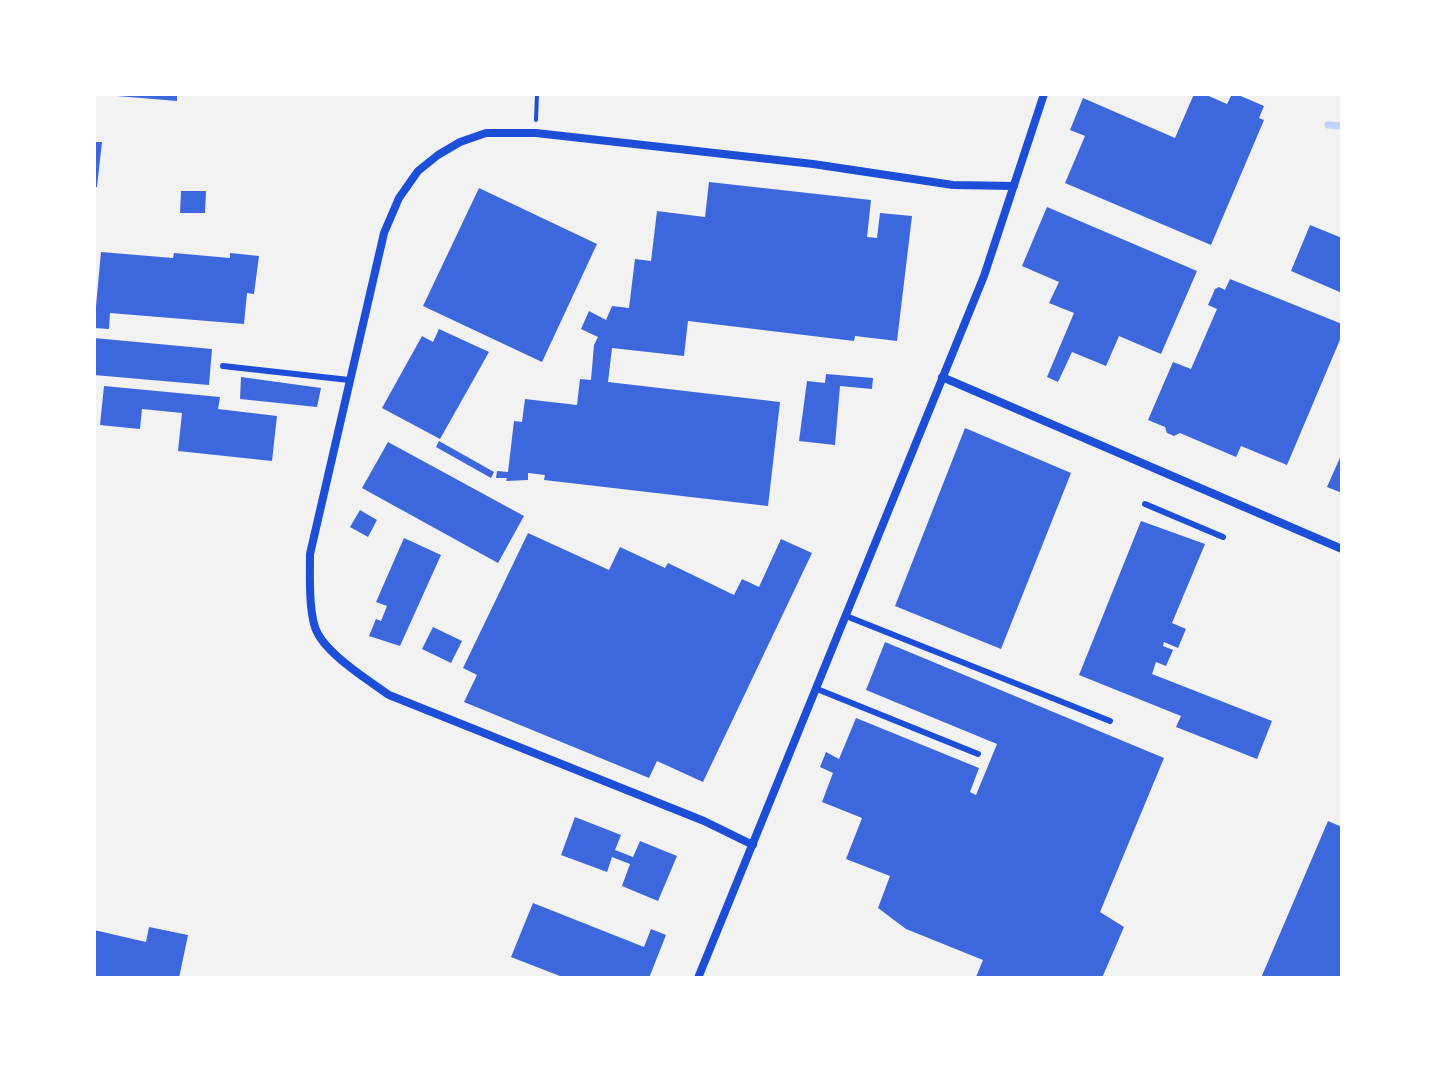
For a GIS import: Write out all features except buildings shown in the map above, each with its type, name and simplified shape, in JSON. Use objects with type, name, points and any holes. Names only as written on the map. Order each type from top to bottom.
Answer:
[{"type":"street","points":[[698,978],[984,276],[1044,94]]},
{"type":"street","points":[[753,845],[704,821],[389,695],[363,678],[317,634],[311,602],[310,554],[384,233],[399,198],[418,171],[460,142],[486,133],[536,133],[813,164],[953,185],[1014,186]]},
{"type":"street","points":[[942,377],[1342,549]]},
{"type":"lane","points":[[223,366],[349,380]]},
{"type":"lane","points":[[1145,504],[1223,537]]},
{"type":"lane","points":[[846,616],[1110,721]]},
{"type":"lane","points":[[817,689],[978,754]]},
{"type":"path","points":[[536,133],[537,94]]},
{"type":"waterway","points":[[1328,125],[1342,126]]}]
